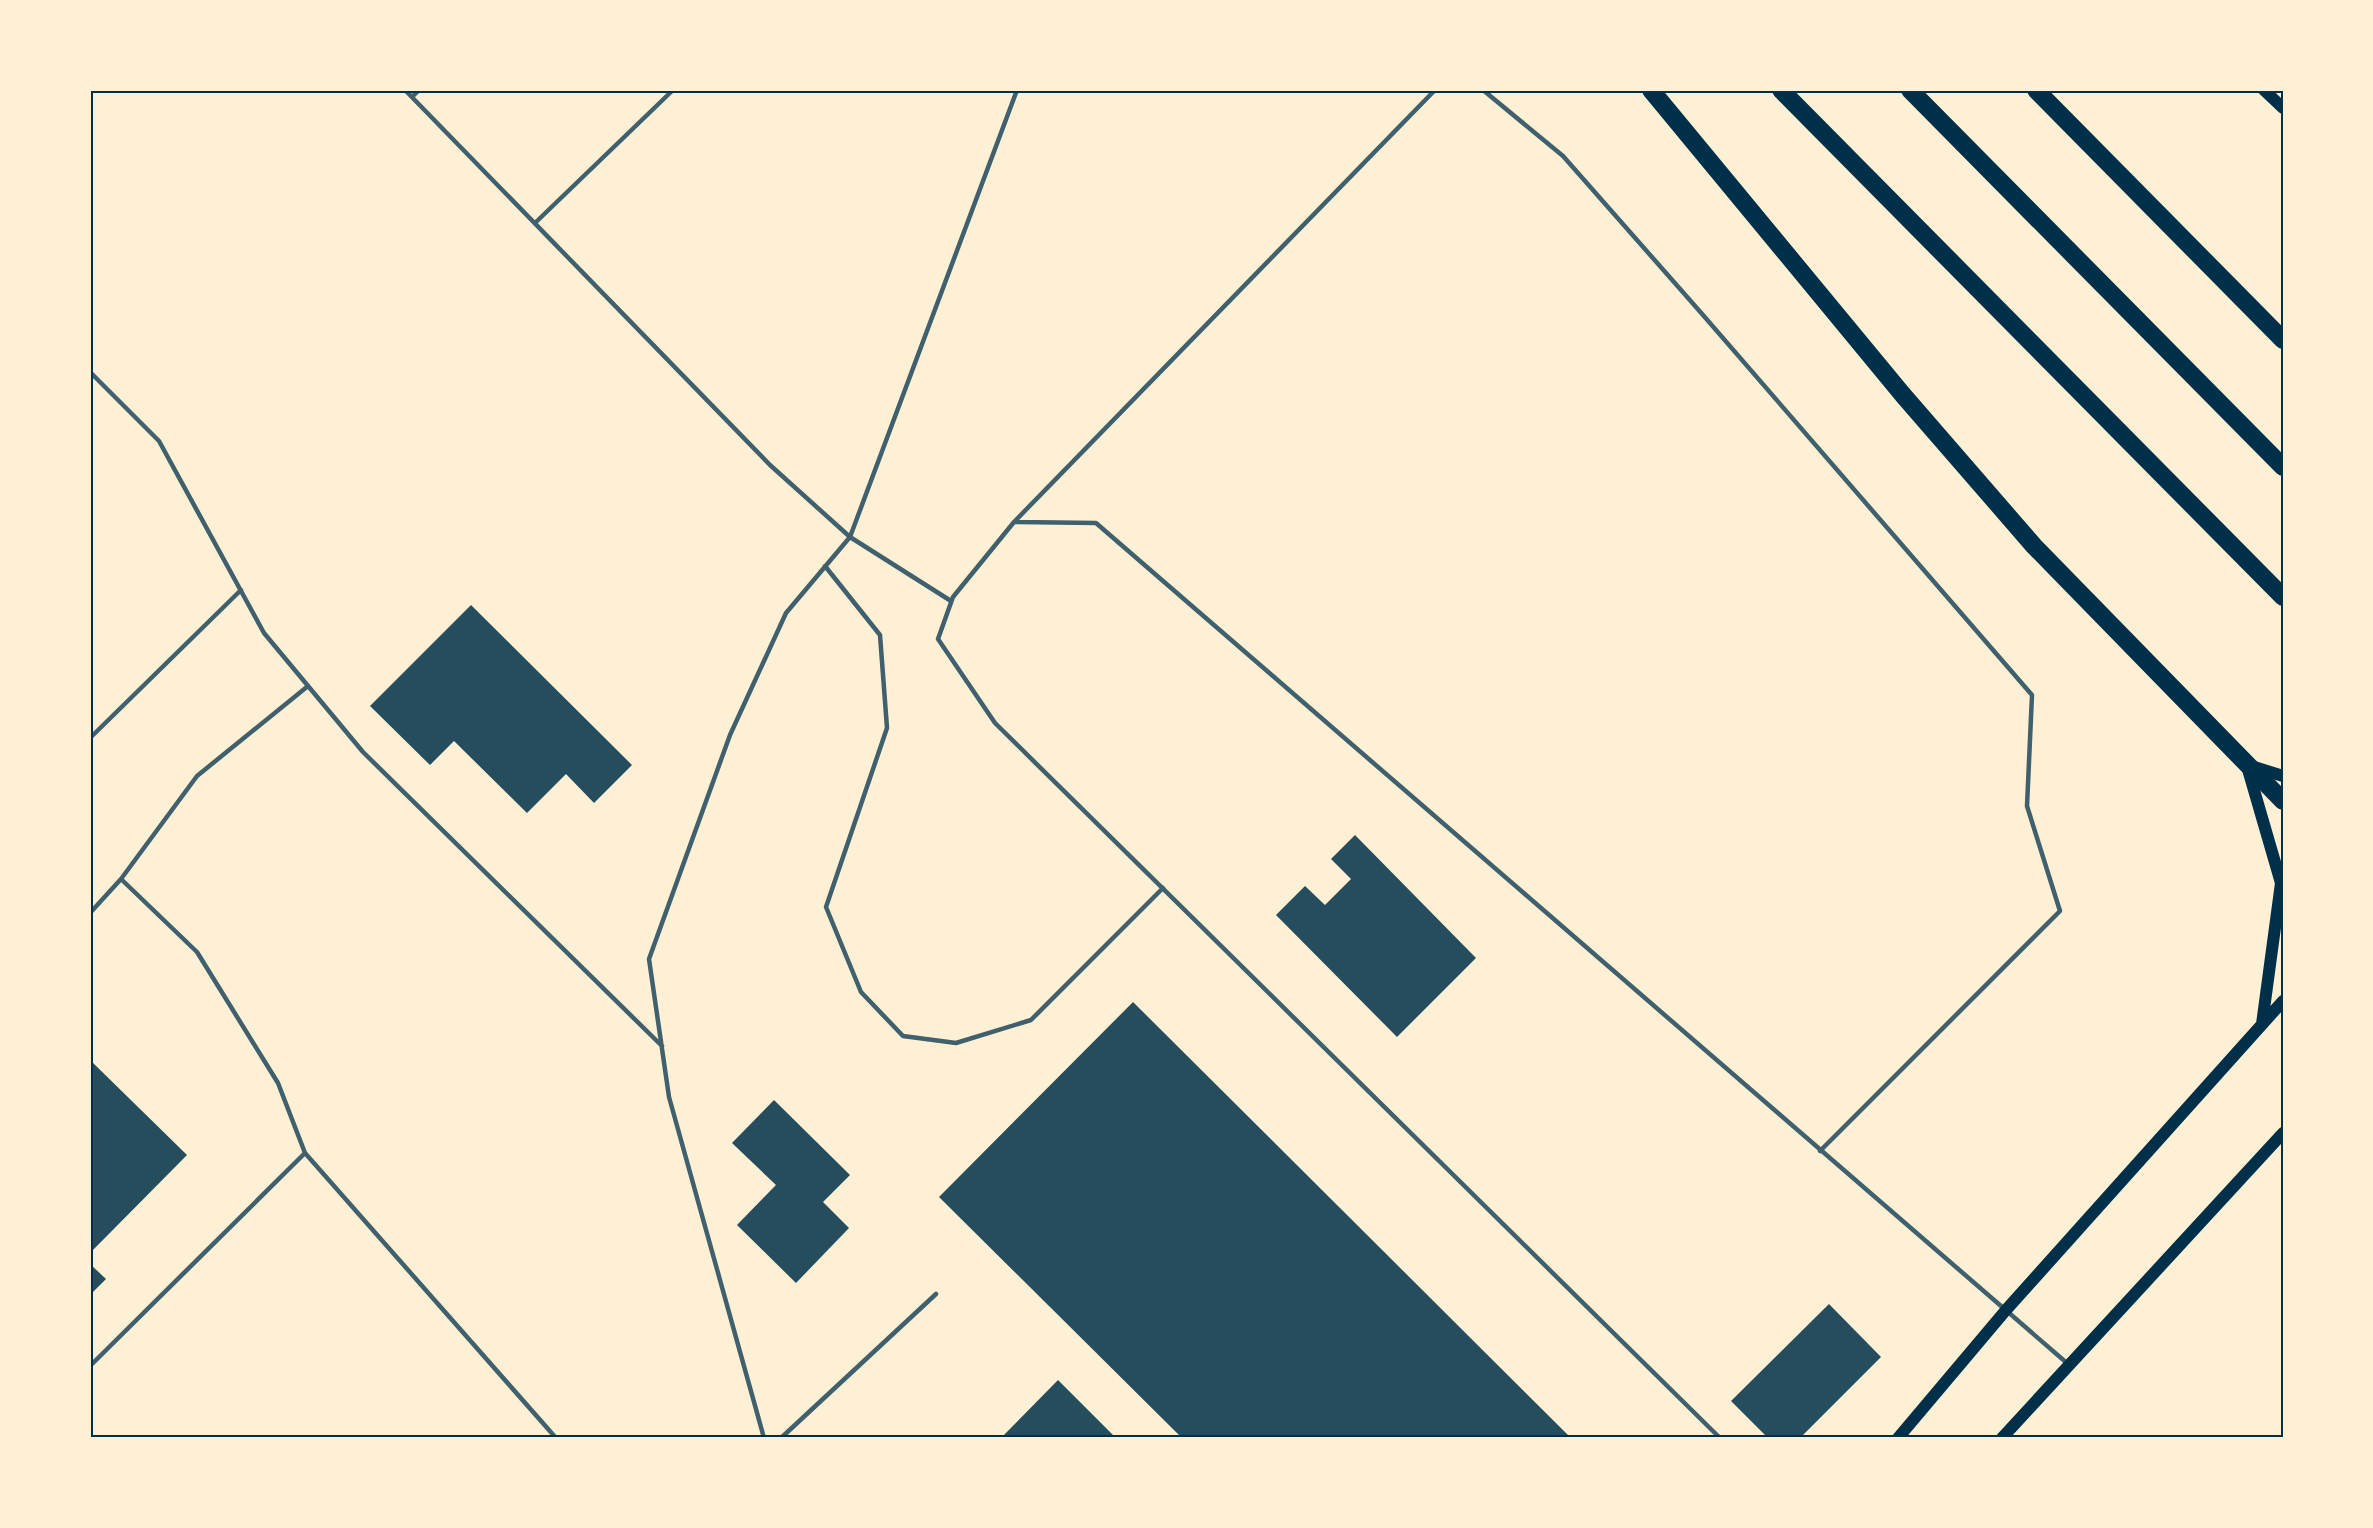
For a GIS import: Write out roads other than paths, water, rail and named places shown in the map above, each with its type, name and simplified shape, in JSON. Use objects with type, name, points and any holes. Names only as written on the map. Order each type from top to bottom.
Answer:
[{"type":"highway","points":[[1651,90],[1903,396],[2034,546],[2283,801]]},
{"type":"highway","points":[[1781,90],[2283,597]]},
{"type":"highway","points":[[1910,90],[2283,467]]},
{"type":"highway","points":[[2036,90],[2283,340]]},
{"type":"main road","points":[[2264,90],[2283,108]]},
{"type":"main road","points":[[2247,765],[2283,776]]},
{"type":"main road","points":[[2247,765],[2281,883],[2262,1024]]},
{"type":"main road","points":[[1898,1438],[2006,1310],[2283,1001]]},
{"type":"main road","points":[[2002,1438],[2283,1133]]},
{"type":"lane","points":[[405,90],[770,465],[850,537],[951,601]]},
{"type":"lane","points":[[412,97],[419,90]]},
{"type":"lane","points":[[535,223],[673,90]]},
{"type":"lane","points":[[764,1438],[669,1097],[649,959],[730,735],[786,613],[850,537],[1017,90]]},
{"type":"lane","points":[[1435,90],[1014,522],[952,597],[938,639],[994,723],[1720,1438]]},
{"type":"lane","points":[[1483,90],[1563,156],[2032,695],[2027,806],[2060,912],[1820,1151]]},
{"type":"lane","points":[[90,372],[159,441],[264,633],[363,752],[662,1046]]},
{"type":"lane","points":[[1014,522],[1096,523],[2070,1365]]},
{"type":"lane","points":[[825,566],[880,634],[886,728],[826,907],[861,992],[903,1036],[956,1043],[1031,1020],[1163,888]]},
{"type":"lane","points":[[90,738],[241,590]]},
{"type":"lane","points":[[90,913],[121,879],[197,776],[308,686]]},
{"type":"lane","points":[[121,879],[197,952],[278,1083],[305,1153],[556,1438]]},
{"type":"lane","points":[[90,1366],[305,1153]]},
{"type":"lane","points":[[781,1438],[936,1294]]}]
